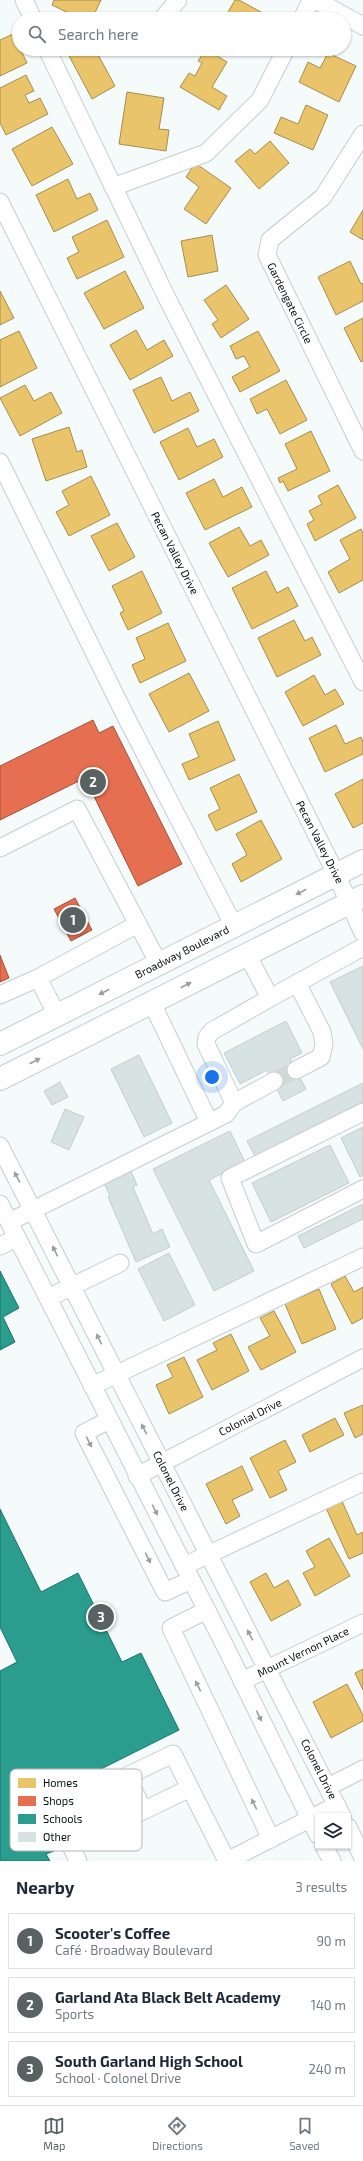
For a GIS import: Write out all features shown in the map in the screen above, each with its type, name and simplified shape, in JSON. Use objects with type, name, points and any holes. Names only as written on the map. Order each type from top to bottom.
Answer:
[{"type":"main road","name":"Broadway Boulevard","points":[[0,1044],[363,861]]},
{"type":"main road","points":[[0,1079],[357,900]]},
{"type":"main road","points":[[139,974],[152,1003]]},
{"type":"street","points":[[24,0],[30,12]]},
{"type":"street","points":[[168,12],[178,0]]},
{"type":"street","points":[[305,12],[311,0]]},
{"type":"street","points":[[316,0],[338,12]]},
{"type":"street","points":[[351,19],[363,26]]},
{"type":"street","points":[[50,56],[166,296],[363,682]]},
{"type":"street","points":[[113,187],[206,153],[260,100],[282,56]]},
{"type":"street","name":"Gardengate Circle","points":[[363,134],[324,197],[270,240],[267,255],[363,451]]},
{"type":"street","name":"Pecan Valley Drive","points":[[0,202],[336,874],[357,900],[363,933]]},
{"type":"street","points":[[0,462],[126,717],[234,926]]},
{"type":"street","points":[[0,848],[77,809],[159,964]]},
{"type":"street","points":[[0,995],[38,978],[138,924]]},
{"type":"street","points":[[234,1103],[206,1044],[207,1037],[212,1031],[363,947]]},
{"type":"street","points":[[247,954],[270,998]]},
{"type":"street","points":[[38,978],[57,1015]]},
{"type":"street","points":[[296,1070],[321,1057],[324,1044],[322,1032],[297,983]]},
{"type":"street","points":[[152,1003],[209,1122]]},
{"type":"street","points":[[274,1081],[234,1103],[226,1114],[33,1209],[4,1215],[207,1610],[315,1830]]},
{"type":"street","points":[[363,1112],[230,1178],[256,1244],[363,1189]]},
{"type":"street","name":"Colonel Drive","points":[[0,1146],[340,1811]]},
{"type":"street","points":[[0,1246],[17,1238]]},
{"type":"street","points":[[92,1386],[363,1257]]},
{"type":"street","points":[[48,1298],[120,1263]]},
{"type":"street","name":"Colonial Drive","points":[[137,1476],[363,1358]]},
{"type":"street","points":[[109,1420],[84,1433],[165,1592],[208,1554],[363,1482]]},
{"type":"street","points":[[207,1610],[171,1628],[271,1839]]},
{"type":"street","name":"Mount Vernon Place","points":[[242,1681],[363,1622]]},
{"type":"street","points":[[142,1769],[173,1754],[227,1861],[309,1819],[340,1811]]},
{"type":"street","points":[[328,1787],[363,1769]]},
{"type":"street","points":[[143,1810],[190,1788]]},
{"type":"street","points":[[351,1834],[363,1858]]},
{"type":"street","points":[[326,1849],[332,1861]]},
{"type":"street","points":[[73,1851],[78,1861]]},
{"type":"building: Homes","points":[[54,0],[101,0],[95,12],[66,12],[52,5]]},
{"type":"building: Homes","points":[[235,0],[239,0],[261,12],[228,12]]},
{"type":"building: Homes","points":[[12,34],[12,56],[24,56],[27,63],[0,76],[0,40]]},
{"type":"building: Homes","points":[[69,56],[99,56],[115,86],[92,99]]},
{"type":"building: Homes","points":[[201,56],[217,56],[227,62],[212,87],[227,96],[219,110],[180,87],[189,73],[195,76],[202,63],[198,61]]},
{"type":"building: Homes","points":[[326,56],[334,56],[356,66],[339,102],[299,82],[308,62],[320,68]]},
{"type":"building: Homes","points":[[26,75],[34,91],[25,95],[29,103],[40,98],[48,114],[6,135],[0,123],[0,88]]},
{"type":"building: Homes","points":[[127,92],[164,98],[159,129],[169,130],[166,151],[119,144]]},
{"type":"building: Homes","points":[[306,105],[328,115],[313,150],[274,133],[281,117],[298,124]]},
{"type":"building: Homes","points":[[52,127],[73,164],[32,186],[12,149]]},
{"type":"building: Homes","points":[[270,141],[289,163],[259,189],[235,161],[250,149],[255,154]]},
{"type":"building: Homes","points":[[195,163],[231,188],[206,224],[184,209],[199,187],[186,177]]},
{"type":"building: Homes","points":[[68,179],[77,199],[90,193],[98,210],[54,232],[36,195]]},
{"type":"building: Homes","points":[[363,210],[363,240],[350,232]]},
{"type":"building: Homes","points":[[107,220],[124,257],[77,279],[67,258],[79,252],[72,237]]},
{"type":"building: Homes","points":[[212,235],[218,271],[188,277],[181,241]]},
{"type":"building: Homes","points":[[350,261],[361,284],[363,283],[363,301],[336,315],[318,277]]},
{"type":"building: Homes","points":[[125,271],[144,308],[104,329],[84,293]]},
{"type":"building: Homes","points":[[226,285],[249,319],[221,338],[212,324],[218,320],[204,300]]},
{"type":"building: Homes","points":[[0,291],[14,318],[0,325]]},
{"type":"building: Homes","points":[[363,318],[363,361],[361,362],[344,328]]},
{"type":"building: Homes","points":[[136,330],[147,350],[164,340],[173,356],[130,380],[110,345]]},
{"type":"building: Homes","points":[[19,331],[37,368],[0,387],[0,340]]},
{"type":"building: Homes","points":[[258,331],[280,371],[240,392],[232,377],[250,367],[244,356],[236,359],[230,346]]},
{"type":"building: Homes","points":[[161,377],[172,401],[190,392],[199,411],[154,433],[133,390]]},
{"type":"building: Homes","points":[[286,380],[307,420],[280,434],[267,409],[257,414],[250,399]]},
{"type":"building: Homes","points":[[25,385],[34,401],[51,392],[62,413],[20,436],[0,398]]},
{"type":"building: Homes","points":[[69,427],[77,452],[82,450],[87,467],[46,481],[32,439]]},
{"type":"building: Homes","points":[[188,428],[197,447],[214,439],[223,457],[179,480],[160,442]]},
{"type":"building: Homes","points":[[311,431],[330,471],[288,491],[283,481],[280,483],[278,478],[297,469],[285,444]]},
{"type":"building: Homes","points":[[91,476],[110,515],[69,536],[56,512],[69,505],[62,491]]},
{"type":"building: Homes","points":[[214,479],[223,497],[242,487],[252,507],[205,530],[186,493]]},
{"type":"building: Homes","points":[[338,485],[356,518],[315,541],[307,524],[314,520],[309,511],[322,504],[318,496]]},
{"type":"building: Homes","points":[[117,523],[135,557],[109,571],[91,536]]},
{"type":"building: Homes","points":[[239,527],[250,546],[261,540],[269,555],[228,577],[209,543]]},
{"type":"building: Homes","points":[[361,529],[363,533],[363,580],[339,593],[328,572],[350,559],[340,540]]},
{"type":"building: Homes","points":[[142,571],[162,613],[128,630],[120,613],[124,611],[112,586]]},
{"type":"building: Homes","points":[[266,571],[277,593],[288,587],[298,606],[252,629],[232,588]]},
{"type":"building: Homes","points":[[294,620],[305,641],[312,637],[321,655],[277,677],[258,638]]},
{"type":"building: Homes","points":[[168,623],[186,661],[140,683],[132,665],[145,659],[136,638]]},
{"type":"building: Homes","points":[[189,673],[209,711],[169,732],[149,694]]},
{"type":"building: Homes","points":[[314,675],[325,695],[335,689],[344,704],[303,726],[285,692]]},
{"type":"building: Homes","points":[[218,721],[235,760],[189,780],[182,764],[199,757],[189,734]]},
{"type":"building: Homes","points":[[336,725],[345,744],[361,737],[363,742],[363,754],[325,772],[309,738]]},
{"type":"building: Homes","points":[[239,774],[257,812],[216,831],[208,815],[220,809],[210,788]]},
{"type":"building: Homes","points":[[363,779],[363,823],[353,828],[335,794]]},
{"type":"building: Homes","points":[[261,820],[282,859],[241,882],[232,864],[247,855],[236,834]]},
{"type":"building: Homes","points":[[345,1276],[354,1292],[363,1287],[363,1318],[352,1324],[331,1284]]},
{"type":"building: Homes","points":[[319,1289],[336,1329],[302,1344],[285,1304]]},
{"type":"building: Homes","points":[[274,1311],[296,1352],[261,1370],[248,1347],[270,1336],[260,1318]]},
{"type":"building: Homes","points":[[231,1334],[249,1371],[212,1390],[197,1360],[217,1350],[213,1343]]},
{"type":"building: Homes","points":[[184,1357],[203,1397],[169,1414],[156,1385],[173,1377],[167,1365]]},
{"type":"building: Homes","points":[[363,1405],[363,1434],[355,1438],[344,1413]]},
{"type":"building: Homes","points":[[335,1418],[344,1435],[310,1452],[302,1435]]},
{"type":"building: Homes","points":[[285,1440],[296,1462],[278,1471],[287,1490],[270,1498],[250,1458]]},
{"type":"building: Homes","points":[[242,1466],[253,1490],[232,1500],[240,1516],[226,1524],[206,1484]]},
{"type":"building: Homes","points":[[342,1501],[357,1535],[363,1532],[363,1553],[349,1559],[326,1508]]},
{"type":"building: Homes","points":[[329,1538],[350,1576],[315,1596],[303,1573],[315,1567],[306,1551]]},
{"type":"building: Homes","points":[[266,1573],[274,1588],[288,1580],[301,1605],[271,1621],[250,1582]]},
{"type":"building: Homes","points":[[363,1669],[363,1690],[355,1673]]},
{"type":"building: Homes","points":[[347,1684],[363,1715],[363,1721],[331,1738],[313,1702]]},
{"type":"building: Shops","points":[[93,720],[99,733],[113,726],[182,864],[138,886],[85,778],[0,820],[0,766]]},
{"type":"building: Shops","points":[[75,898],[92,930],[71,941],[54,909]]},
{"type":"building: Shops","points":[[0,955],[9,978],[0,982]]},
{"type":"building: Schools","points":[[0,1271],[19,1308],[3,1317],[15,1342],[0,1350]]},
{"type":"building: Schools","points":[[0,1509],[41,1592],[78,1573],[122,1662],[141,1653],[179,1730],[101,1769],[10,1769],[10,1851],[54,1851],[46,1854],[50,1861],[0,1861],[0,1671],[17,1662],[0,1627]]},
{"type":"building: Other","points":[[363,966],[363,1049],[330,982]]},
{"type":"building: Other","points":[[286,1021],[302,1053],[290,1059],[306,1089],[283,1101],[267,1070],[240,1084],[224,1053]]},
{"type":"building: Other","points":[[139,1055],[172,1123],[144,1137],[111,1069]]},
{"type":"building: Other","points":[[60,1082],[68,1097],[52,1105],[44,1091]]},
{"type":"building: Other","points":[[363,1083],[363,1102],[255,1156],[247,1141]]},
{"type":"building: Other","points":[[65,1109],[84,1117],[69,1150],[51,1142]]},
{"type":"building: Other","points":[[363,1127],[363,1175],[360,1177],[341,1138]]},
{"type":"building: Other","points":[[230,1131],[245,1162],[209,1180],[254,1271],[214,1291],[153,1169]]},
{"type":"building: Other","points":[[330,1145],[349,1183],[271,1222],[252,1183]]},
{"type":"building: Other","points":[[130,1169],[137,1185],[133,1187],[153,1234],[162,1229],[170,1247],[136,1262],[108,1197],[110,1196],[103,1180]]},
{"type":"building: Other","points":[[363,1204],[363,1219],[304,1248],[298,1236]]},
{"type":"building: Other","points":[[169,1253],[195,1305],[164,1321],[138,1269]]},
{"type":"tunnel","points":[[274,1081],[296,1070]]},
{"type":"place","name":"Garland Ata Black Belt Academy","points":[[93,782]]},
{"type":"place","name":"Scooter's Coffee","points":[[73,920]]},
{"type":"place","name":"South Garland High School","points":[[101,1617]]}]
